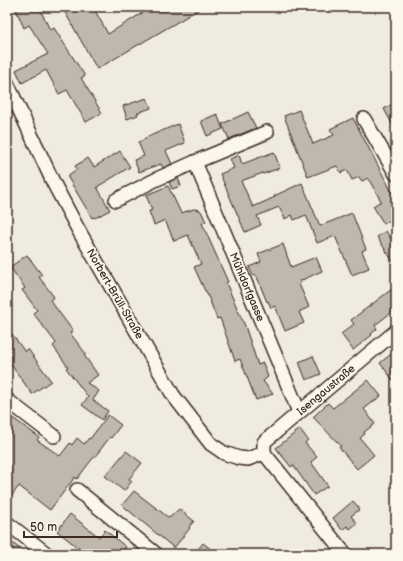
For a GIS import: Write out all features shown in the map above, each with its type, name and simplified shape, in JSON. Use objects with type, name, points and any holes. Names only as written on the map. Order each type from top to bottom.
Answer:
[{"type":"street","name":"Norbert-Brüll-Straße","points":[[7,84],[54,184],[79,231],[174,394],[211,444],[224,453],[248,459],[264,453]]},
{"type":"street","points":[[364,119],[396,174]]},
{"type":"street","points":[[116,200],[157,179],[267,132]]},
{"type":"street","name":"Mühldorfgasse","points":[[195,162],[299,412]]},
{"type":"street","name":"Isengaustraße","points":[[264,453],[264,442],[396,331]]},
{"type":"street","points":[[7,400],[54,436]]},
{"type":"street","points":[[264,453],[345,554]]},
{"type":"street","points":[[77,490],[156,554]]},
{"type":"street","points":[[7,523],[47,554]]},
{"type":"building","points":[[24,7],[39,7],[50,30],[54,28],[85,76],[81,78],[102,113],[86,122],[67,90],[59,94],[46,70],[22,83],[16,70],[48,54],[29,25],[24,28],[16,10]]},
{"type":"building","points":[[62,7],[93,7],[108,34],[152,7],[203,7],[97,69]]},
{"type":"building","points":[[147,98],[151,108],[137,113],[138,115],[127,119],[123,106]]},
{"type":"building","points":[[396,102],[396,131],[384,109]]},
{"type":"building","points":[[299,110],[313,144],[334,135],[330,129],[353,118],[396,200],[396,217],[384,224],[373,206],[381,201],[368,178],[362,181],[359,177],[352,180],[347,170],[341,173],[337,166],[308,177],[284,116]]},
{"type":"building","points":[[248,112],[256,128],[229,139],[222,124]]},
{"type":"building","points":[[217,114],[223,129],[207,136],[201,121]]},
{"type":"building","points":[[178,124],[185,143],[166,151],[172,164],[163,168],[161,164],[139,172],[134,160],[144,156],[138,142]]},
{"type":"building","points":[[120,151],[130,167],[97,187],[110,210],[95,218],[92,218],[67,176],[77,169],[75,166],[88,158],[94,167]]},
{"type":"building","points":[[274,152],[280,168],[241,181],[253,207],[302,183],[320,226],[352,213],[366,249],[362,251],[369,268],[352,275],[335,236],[317,243],[306,215],[294,220],[292,215],[285,219],[279,207],[257,216],[261,225],[245,232],[220,174],[234,168],[230,159],[239,155],[242,164]]},
{"type":"building","points":[[178,178],[181,186],[172,189],[169,182]]},
{"type":"building","points":[[168,186],[181,213],[194,209],[200,210],[202,213],[206,222],[202,223],[228,282],[226,283],[245,326],[258,365],[263,363],[268,377],[263,381],[273,394],[256,400],[240,359],[235,361],[220,318],[217,319],[206,291],[194,267],[201,264],[188,235],[174,241],[165,220],[154,225],[149,211],[152,210],[146,195]]},
{"type":"building","points":[[386,231],[396,247],[396,266],[377,237]]},
{"type":"building","points":[[283,244],[291,267],[316,257],[322,271],[300,281],[301,283],[299,284],[309,307],[299,312],[304,323],[285,331],[275,306],[271,308],[268,301],[267,302],[256,275],[253,276],[249,267],[261,262],[258,254]]},
{"type":"building","points":[[27,255],[42,275],[39,277],[54,297],[50,300],[73,331],[70,333],[86,354],[84,355],[98,375],[87,383],[99,391],[93,400],[108,411],[102,420],[82,405],[88,397],[66,368],[68,367],[53,346],[56,343],[33,313],[37,310],[22,290],[25,288],[10,267]]},
{"type":"building","points":[[396,286],[396,309],[375,325],[377,329],[371,334],[372,335],[353,350],[341,334],[354,324],[351,320]]},
{"type":"building","points":[[7,327],[25,352],[28,349],[51,381],[32,394],[7,359]]},
{"type":"building","points":[[396,350],[396,384],[380,363]]},
{"type":"building","points":[[313,356],[321,374],[306,380],[299,362]]},
{"type":"building","points":[[368,380],[381,396],[364,409],[375,424],[364,432],[365,434],[360,438],[374,455],[357,469],[339,447],[341,446],[313,417],[328,403],[333,408]]},
{"type":"building","points":[[7,414],[39,437],[37,440],[60,456],[70,443],[72,445],[77,438],[84,444],[89,438],[90,439],[108,415],[121,425],[77,479],[75,477],[50,510],[19,486],[7,502]]},
{"type":"building","points":[[300,429],[308,440],[305,443],[317,457],[311,462],[328,486],[314,495],[293,465],[291,467],[276,448]]},
{"type":"building","points":[[126,451],[142,463],[129,479],[132,481],[124,491],[105,476]]},
{"type":"building","points":[[134,491],[169,518],[179,509],[194,521],[174,548],[122,505]]},
{"type":"building","points":[[353,501],[360,509],[351,516],[357,523],[350,529],[347,526],[342,530],[333,518]]},
{"type":"building","points":[[70,514],[99,537],[105,530],[126,547],[121,554],[86,554],[57,531]]},
{"type":"building","points":[[7,539],[27,554],[7,554]]},
{"type":"building","points":[[203,543],[217,554],[194,554]]}]
